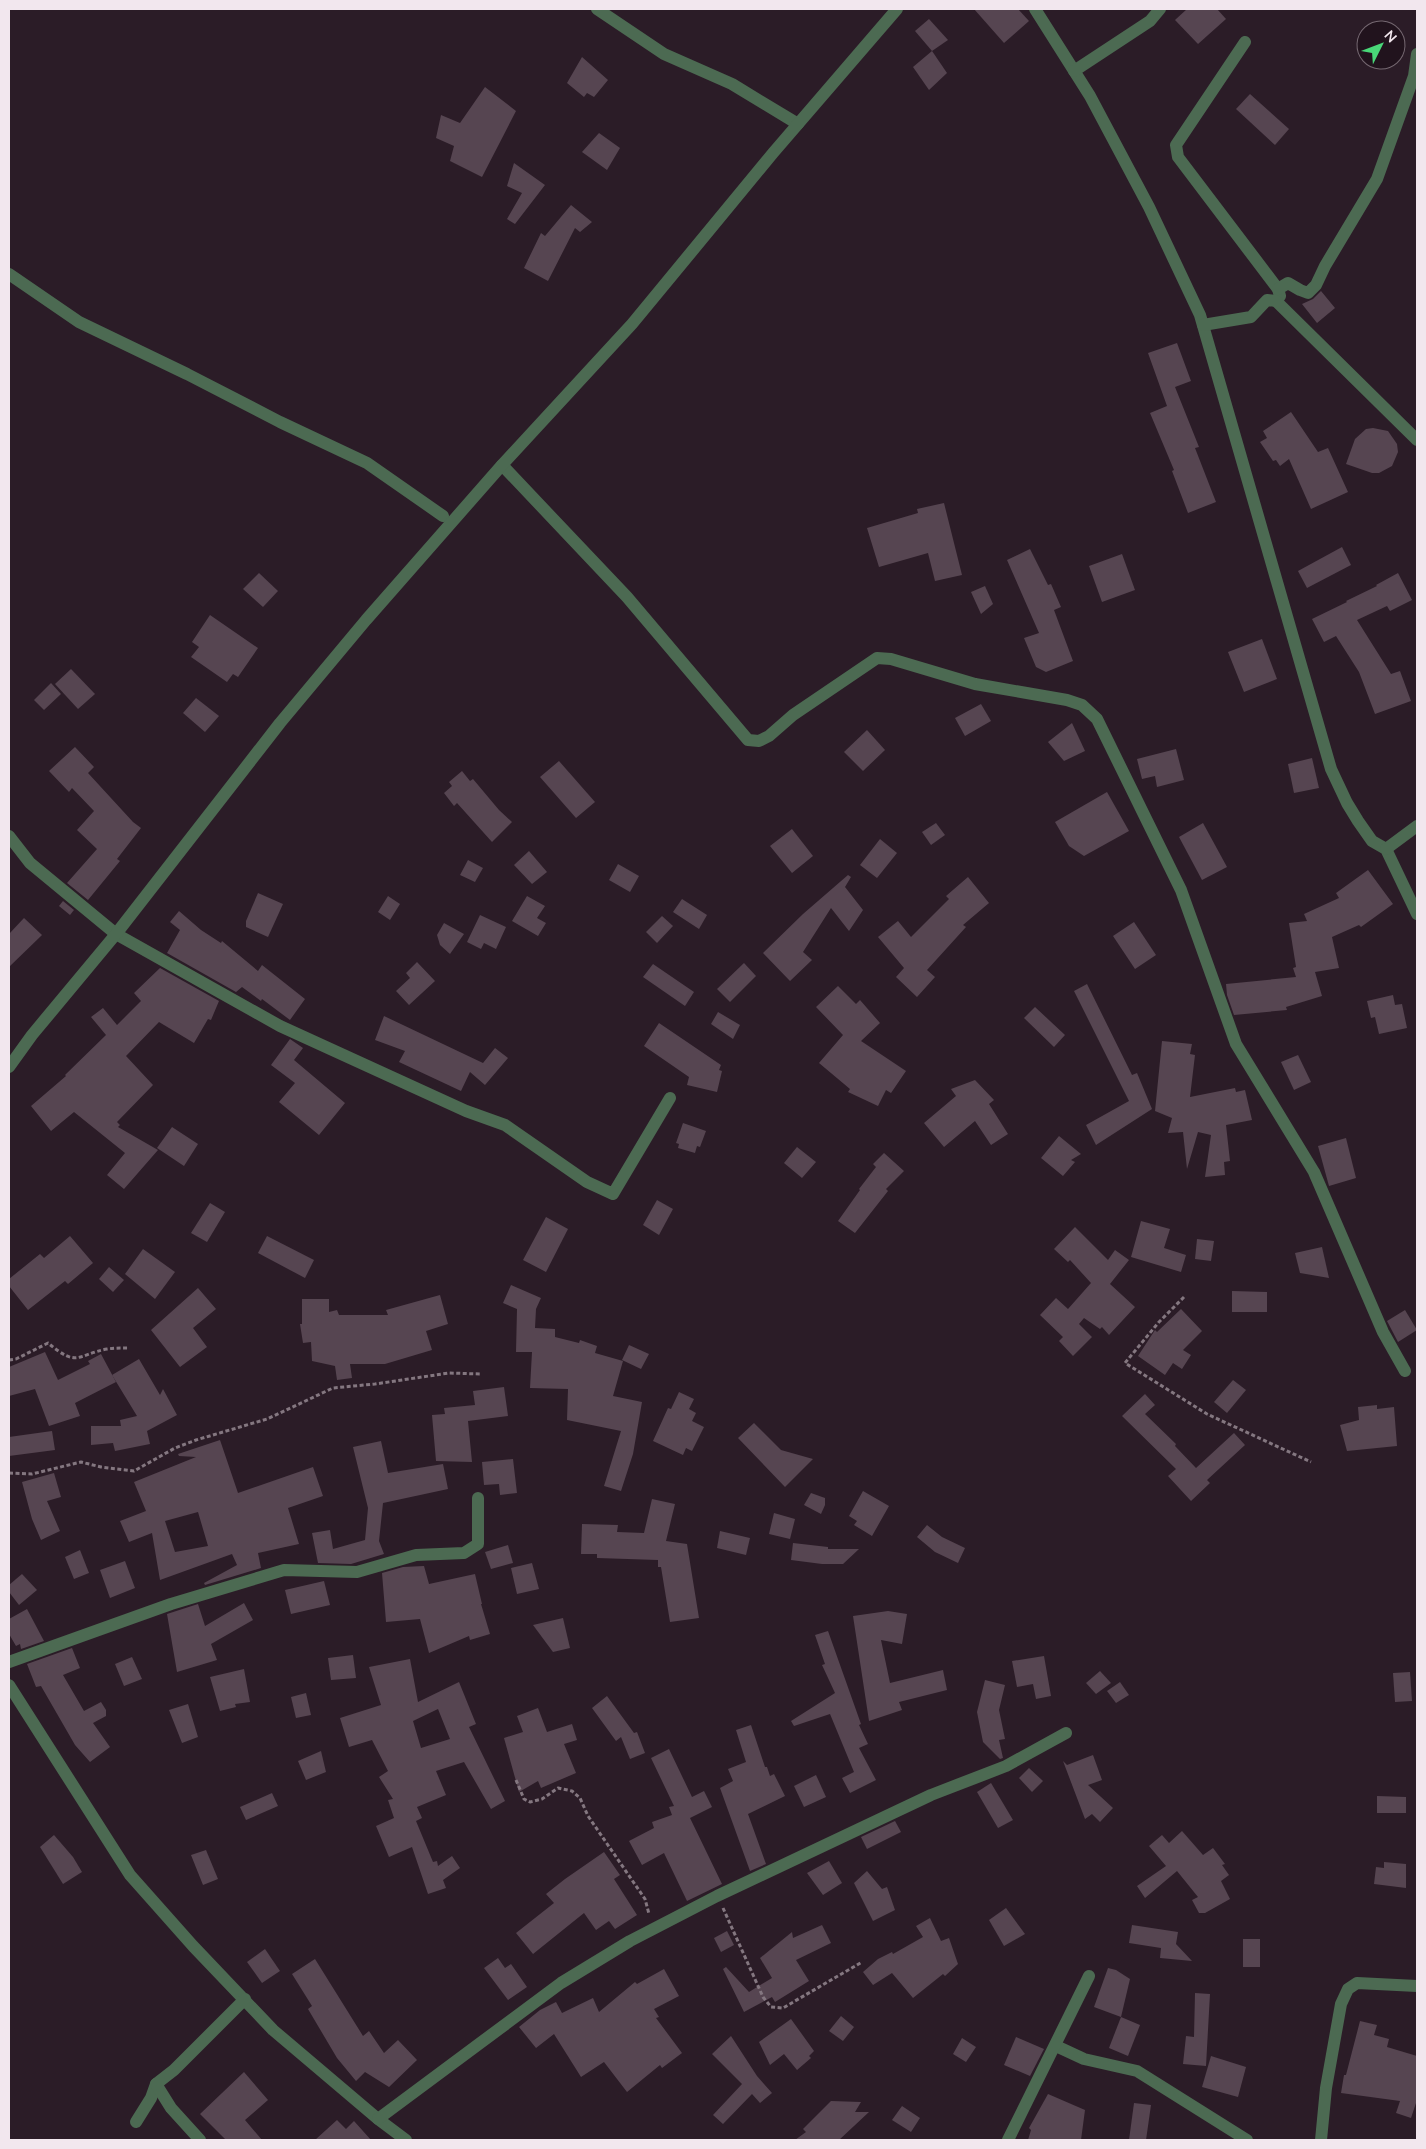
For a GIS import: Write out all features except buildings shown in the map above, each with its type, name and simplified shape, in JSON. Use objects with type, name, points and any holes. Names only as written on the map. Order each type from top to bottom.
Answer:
[{"type":"street","points":[[597,9],[664,54],[732,84],[798,124]]},
{"type":"street","points":[[9,1067],[32,1035],[116,934],[280,723],[502,465],[632,324],[798,124],[897,9]]},
{"type":"street","points":[[1034,9],[1090,96],[1149,207],[1200,314],[1331,769],[1346,803],[1358,821],[1372,841],[1386,849],[1417,914]]},
{"type":"street","points":[[1074,71],[1150,21],[1160,9]]},
{"type":"street","points":[[1245,42],[1176,145],[1178,157],[1277,295],[1417,440]]},
{"type":"street","points":[[1204,325],[1250,317],[1267,300],[1277,295],[1288,283],[1308,292],[1316,285],[1325,266],[1377,179],[1414,76],[1417,54]]},
{"type":"street","points":[[9,274],[78,322],[367,463],[443,516]]},
{"type":"street","points":[[502,465],[627,597],[748,740],[759,741],[769,736],[793,715],[876,658],[891,659],[975,684],[1067,700],[1082,705],[1089,710],[1097,719],[1181,890],[1236,1044],[1314,1172],[1383,1332],[1405,1371]]},
{"type":"street","points":[[1386,849],[1417,826]]},
{"type":"street","points":[[9,836],[30,863],[116,934],[280,1026],[466,1111],[505,1125],[587,1182],[613,1194],[670,1098]]},
{"type":"street","points":[[9,1662],[171,1604],[284,1570],[357,1572],[416,1555],[464,1554],[478,1544],[478,1498]]},
{"type":"street","points":[[9,1685],[130,1875],[193,1946],[274,2030],[378,2120],[405,2140]]},
{"type":"street","points":[[378,2120],[561,1983],[654,1929],[717,1896],[931,1795],[1006,1766],[1066,1733]]},
{"type":"street","points":[[1008,2140],[1089,1976]]},
{"type":"street","points":[[1321,2140],[1326,2088],[1341,2004],[1348,1989],[1357,1983],[1417,1986]]},
{"type":"street","points":[[136,2122],[151,2098],[156,2084],[174,2070],[246,1999]]},
{"type":"street","points":[[1056,2046],[1084,2059],[1137,2071],[1247,2140]]},
{"type":"street","points":[[156,2084],[171,2108],[200,2140]]},
{"type":"path","points":[[1184,1297],[1159,1322],[1124,1363],[1207,1414],[1311,1462]]},
{"type":"path","points":[[9,1360],[16,1359],[48,1344],[62,1355],[80,1359],[107,1349],[128,1348]]},
{"type":"path","points":[[9,1473],[32,1474],[81,1462],[101,1467],[134,1471],[175,1448],[267,1419],[333,1388],[449,1373],[481,1374]]},
{"type":"path","points":[[516,1780],[524,1798],[530,1802],[542,1799],[558,1788],[572,1791],[580,1798],[588,1816],[645,1899],[654,1929]]},
{"type":"path","points":[[717,1896],[763,1997],[772,2007],[783,2008],[862,1962]]}]
